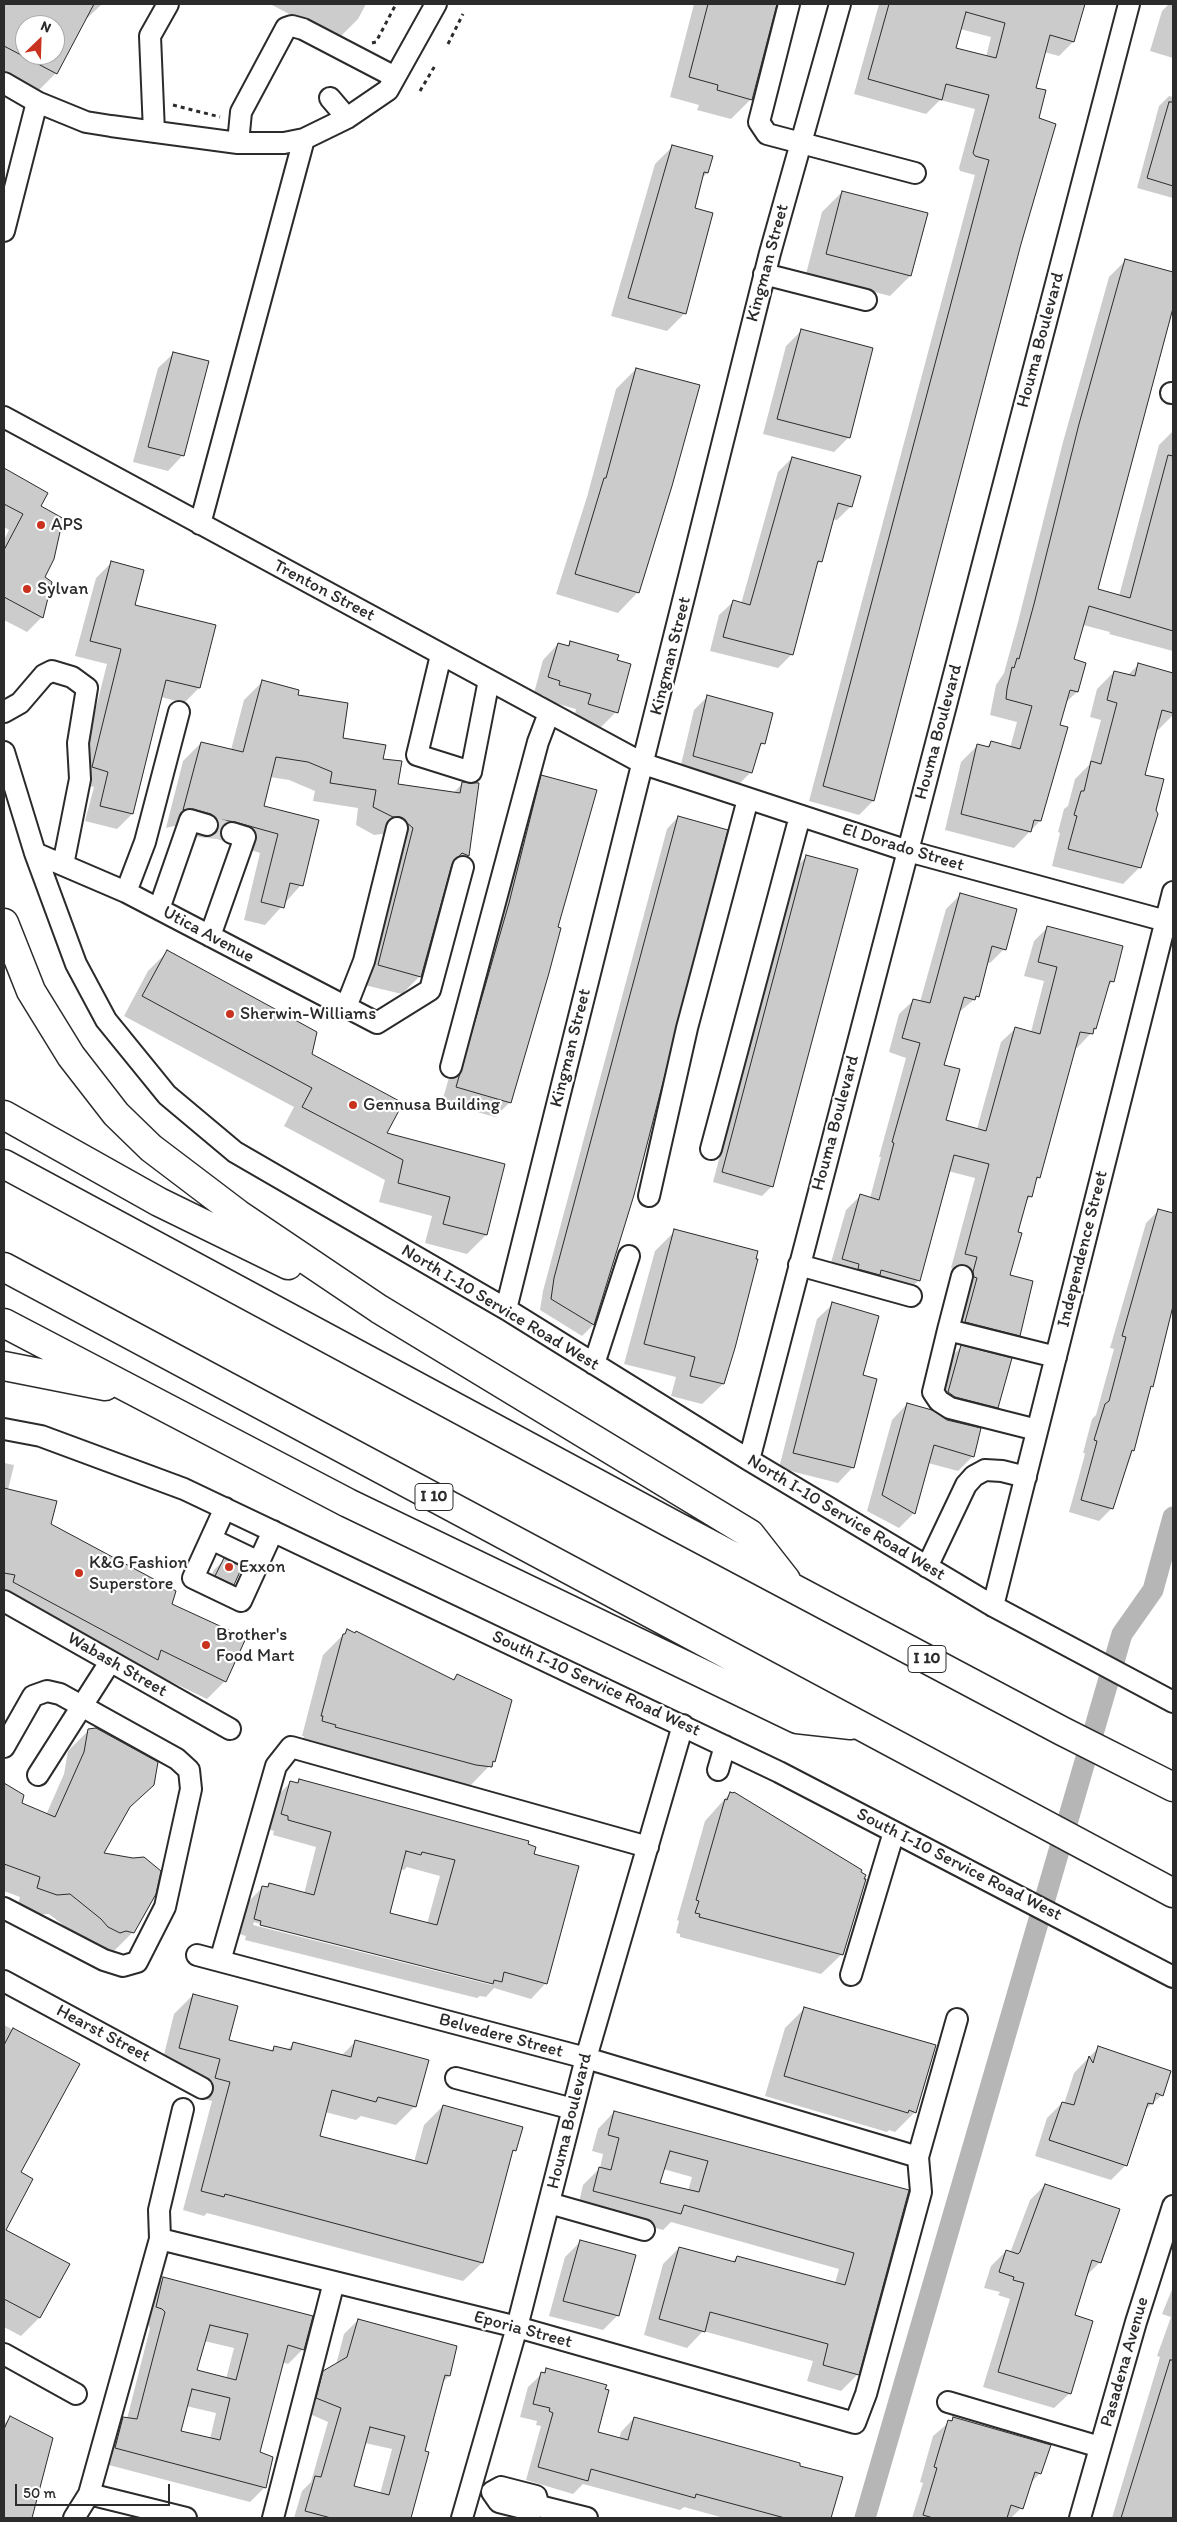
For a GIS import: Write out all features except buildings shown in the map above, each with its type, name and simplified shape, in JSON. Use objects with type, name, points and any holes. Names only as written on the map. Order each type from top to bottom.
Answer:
[{"type":"highway","points":[[4,923],[31,991],[71,1056],[116,1114],[151,1148],[230,1209],[379,1308],[750,1534],[792,1587]]},
{"type":"highway","points":[[4,1115],[159,1202],[379,1308]]},
{"type":"highway","name":"I 10","points":[[4,1164],[1062,1731],[1173,1787]]},
{"type":"highway","name":"I 10","points":[[4,1267],[1173,1893]]},
{"type":"highway","points":[[4,1324],[348,1503],[797,1719],[865,1727]]},
{"type":"highway","points":[[4,1366],[135,1392]]},
{"type":"street","points":[[154,132],[150,36],[168,4]]},
{"type":"street","points":[[4,83],[37,102],[86,122],[238,143],[284,142],[304,139],[347,118],[388,90],[436,4]]},
{"type":"street","points":[[789,4],[759,122],[767,134],[915,172]]},
{"type":"street","name":"Kingman Street","points":[[506,1309],[644,764],[764,274],[840,4]]},
{"type":"street","name":"Houma Boulevard","points":[[749,1460],[1129,4]]},
{"type":"street","points":[[238,143],[241,112],[273,68],[282,32],[286,28],[292,26],[303,29],[395,77]]},
{"type":"street","points":[[330,98],[347,118]]},
{"type":"street","points":[[4,231],[37,102]]},
{"type":"street","points":[[200,524],[304,139]]},
{"type":"street","points":[[764,274],[866,300]]},
{"type":"street","name":"Trenton Street","points":[[4,417],[644,764]]},
{"type":"street","points":[[441,655],[417,756],[472,772],[489,680]]},
{"type":"street","points":[[4,712],[20,703],[44,675],[52,671],[72,677],[87,688],[78,743],[80,778],[63,865]]},
{"type":"street","points":[[126,892],[145,842],[179,712]]},
{"type":"street","points":[[451,1067],[538,742],[549,713]]},
{"type":"street","name":"North I-10 Service Road West","points":[[4,752],[36,853],[76,964],[106,1020],[167,1095],[234,1152],[506,1309],[749,1460],[993,1606],[1167,1698]]},
{"type":"street","name":"El Dorado Street","points":[[644,764],[908,851],[1166,921]]},
{"type":"street","points":[[649,1196],[687,1028],[748,799]]},
{"type":"street","points":[[711,1149],[800,816]]},
{"type":"street","points":[[159,909],[190,820],[207,825]]},
{"type":"street","points":[[346,1007],[364,961],[397,828]]},
{"type":"street","points":[[210,936],[244,837],[232,833]]},
{"type":"street","name":"Utica Avenue","points":[[36,853],[126,892],[377,1023],[430,990],[463,867]]},
{"type":"street","name":"Independence Street","points":[[993,1606],[1173,892]]},
{"type":"street","points":[[594,1364],[629,1256]]},
{"type":"street","points":[[799,1265],[911,1296]]},
{"type":"street","points":[[962,1276],[934,1392],[939,1401],[950,1408],[1037,1430]]},
{"type":"street","points":[[948,1330],[1056,1357]]},
{"type":"street","name":"South I-10 Service Road West","points":[[4,1429],[41,1436],[184,1489],[225,1508],[683,1725],[1173,1977]]},
{"type":"street","points":[[927,1567],[966,1485],[974,1476],[985,1470],[1002,1471],[1026,1477]]},
{"type":"street","points":[[225,1508],[193,1578],[241,1601],[273,1531]]},
{"type":"street","points":[[211,1539],[259,1562]]},
{"type":"street","name":"Wabash Street","points":[[4,1601],[230,1729]]},
{"type":"street","points":[[38,1775],[110,1662]]},
{"type":"street","points":[[4,1747],[33,1696],[47,1691],[60,1694],[81,1708],[177,1759],[189,1770],[190,1789],[165,1908],[137,1962],[123,1966],[104,1960],[4,1908]]},
{"type":"street","name":"Houma Boulevard","points":[[462,2518],[517,2328],[586,2058],[683,1725]]},
{"type":"street","points":[[718,1770],[724,1746]]},
{"type":"street","points":[[220,1961],[276,1766],[291,1747],[648,1847]]},
{"type":"street","points":[[851,1975],[894,1832]]},
{"type":"street","name":"Belvedere Street","points":[[197,1955],[586,2058],[918,2157]]},
{"type":"street","name":"Hearst Street","points":[[4,1981],[202,2088]]},
{"type":"street","points":[[918,2157],[957,2018]]},
{"type":"street","points":[[456,2078],[573,2109]]},
{"type":"street","points":[[74,2518],[89,2494],[160,2239],[159,2210],[184,2109]]},
{"type":"street","name":"Eporia Street","points":[[160,2239],[517,2328],[854,2423],[866,2394],[921,2192],[918,2157]]},
{"type":"street","points":[[549,2202],[644,2230]]},
{"type":"street","name":"Pasadena Avenue","points":[[1080,2518],[1136,2322],[1173,2206]]},
{"type":"street","points":[[273,2518],[334,2282]]},
{"type":"street","points":[[4,2354],[76,2394]]},
{"type":"street","points":[[948,2402],[1100,2447]]},
{"type":"street","points":[[471,2486],[492,2492],[501,2487],[536,2496],[539,2506],[587,2518]]},
{"type":"street","points":[[89,2494],[186,2518]]},
{"type":"path","points":[[365,45],[376,42],[396,4]]},
{"type":"path","points":[[448,44],[463,14]]},
{"type":"path","points":[[420,91],[436,64]]},
{"type":"path","points":[[153,103],[185,107],[225,118]]},
{"type":"waterway","points":[[865,2518],[1122,1634],[1153,1590],[1173,1517]]},
{"type":"tunnel","points":[[207,825],[232,833]]},
{"type":"place","name":"APS","points":[[41,525]]},
{"type":"place","name":"Sylvan","points":[[27,589]]},
{"type":"place","name":"Sherwin-Williams","points":[[230,1014]]},
{"type":"place","name":"Gennusa Building","points":[[353,1105]]},
{"type":"place","name":"Exxon","points":[[229,1567]]},
{"type":"place","name":"K&G Fashion Superstore","points":[[79,1573]]},
{"type":"place","name":"Brother's Food Mart","points":[[206,1645]]}]
